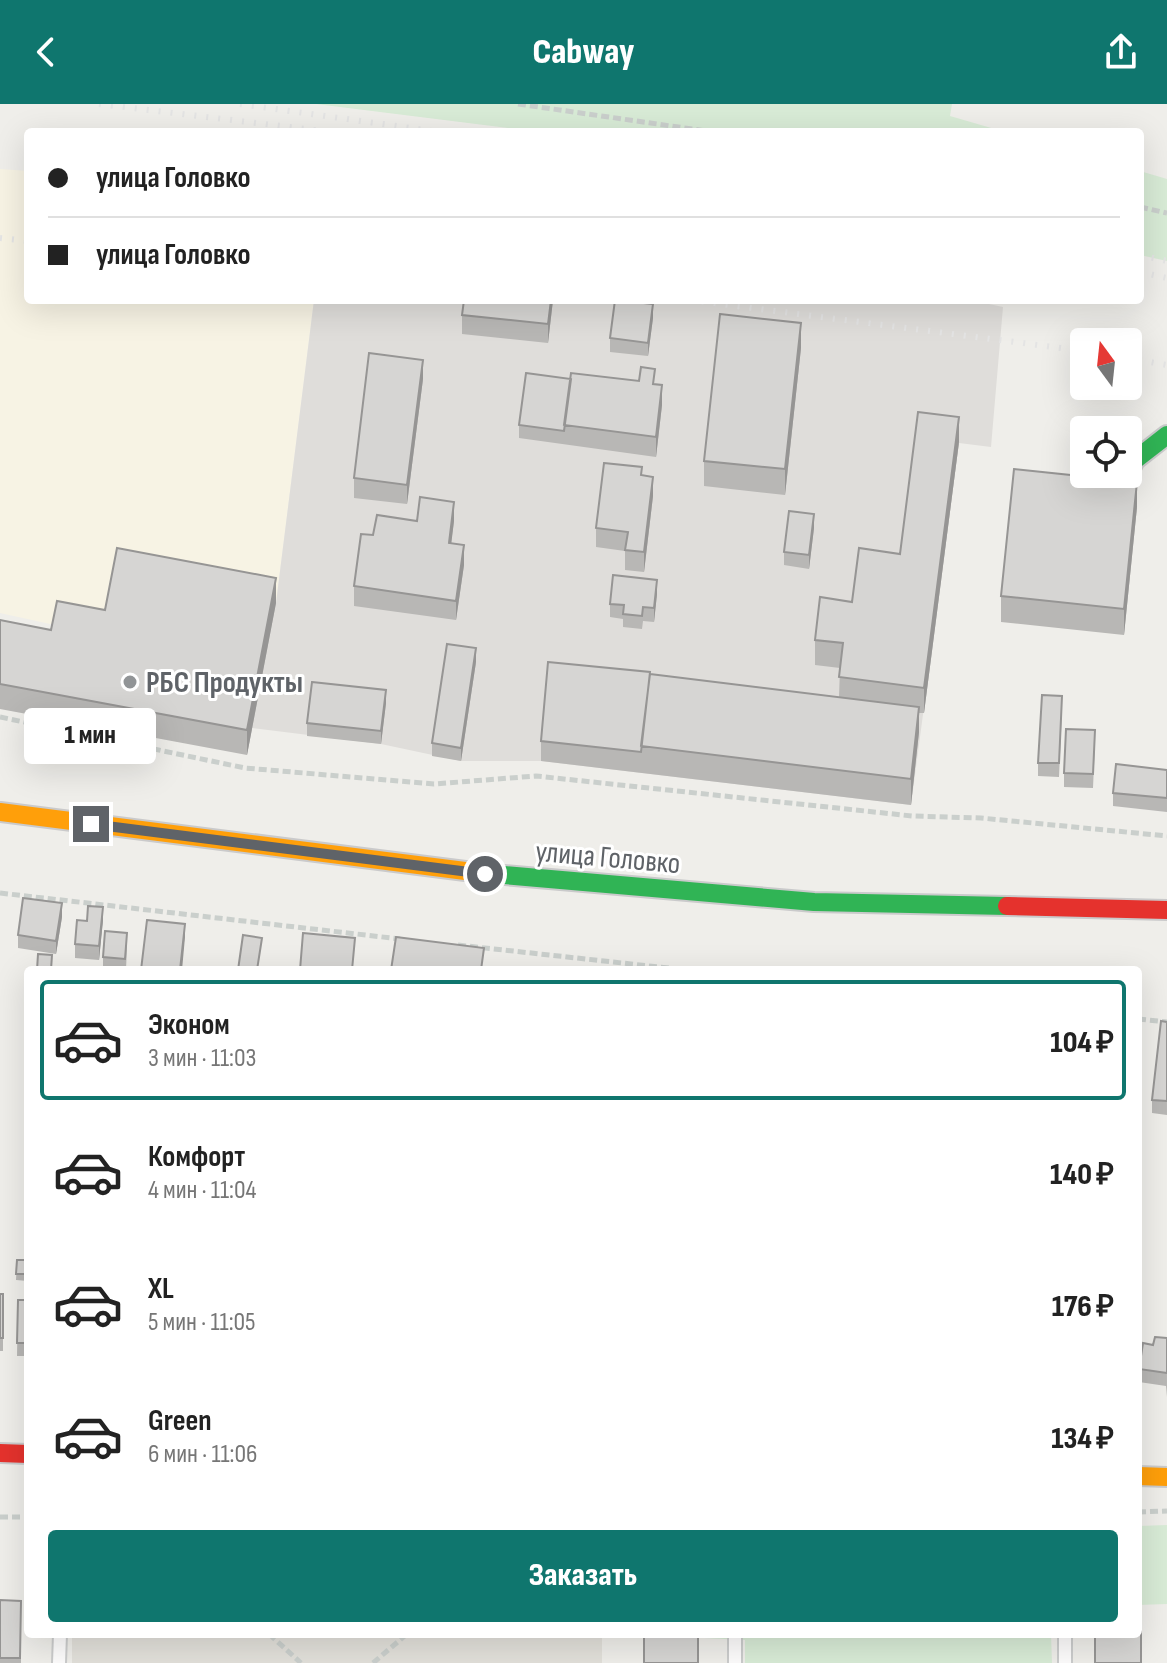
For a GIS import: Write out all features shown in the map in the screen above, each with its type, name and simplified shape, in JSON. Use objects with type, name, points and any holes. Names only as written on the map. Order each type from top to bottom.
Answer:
[{"type":"main road","points":[[1142,455],[1167,435]]},
{"type":"main road","name":"улица Головко","points":[[0,812],[531,879],[814,902],[1167,910]]},
{"type":"main road","points":[[0,1453],[24,1454]]},
{"type":"main road","points":[[1142,1476],[1167,1477]]},
{"type":"lane","points":[[59,1663],[60,1638]]},
{"type":"lane","points":[[735,1638],[735,1663]]},
{"type":"lane","points":[[1065,1638],[1065,1663]]},
{"type":"path","points":[[518,104],[685,128]]},
{"type":"path","points":[[1144,208],[1167,213]]},
{"type":"path","points":[[0,717],[245,768],[434,784],[536,776],[912,816],[981,818],[1167,836]]},
{"type":"path","points":[[0,893],[404,939]]},
{"type":"path","points":[[451,944],[650,966]]},
{"type":"path","points":[[1142,1019],[1167,1022]]},
{"type":"path","points":[[1142,1512],[1167,1511]]},
{"type":"path","points":[[0,1517],[24,1517]]},
{"type":"path","points":[[273,1638],[301,1663]]},
{"type":"path","points":[[373,1663],[402,1638]]},
{"type":"shaded area","points":[[0,169],[24,171],[24,304],[313,304],[276,603],[118,573],[105,636],[0,613]]},
{"type":"shaded area","points":[[313,304],[989,304],[1003,307],[991,447],[959,443],[911,805],[541,761],[461,761],[381,744],[252,728],[276,603]]},
{"type":"shaded area","points":[[72,1638],[602,1638],[602,1663],[72,1663]]},
{"type":"green space","points":[[316,104],[952,104],[950,116],[991,128],[508,128]]},
{"type":"green space","points":[[1144,172],[1167,179],[1167,261],[1144,256]]},
{"type":"green space","points":[[1167,1525],[1167,1604],[1142,1605],[1142,1526]]},
{"type":"green space","points":[[704,1638],[1051,1638],[1052,1663],[745,1663],[745,1640]]},
{"type":"building","points":[[463,304],[550,304],[548,324],[462,315]]},
{"type":"building","points":[[614,304],[653,304],[648,343],[610,338]]},
{"type":"building","points":[[720,314],[801,323],[785,469],[704,461]]},
{"type":"building","points":[[369,353],[423,360],[407,485],[354,478]]},
{"type":"building","points":[[641,367],[655,369],[653,384],[662,385],[656,437],[564,425],[571,373],[639,381]]},
{"type":"building","points":[[526,373],[571,379],[564,431],[519,425]]},
{"type":"building","points":[[918,412],[959,417],[924,688],[839,677],[843,643],[815,640],[820,597],[852,602],[859,548],[900,554]]},
{"type":"building","points":[[604,463],[642,467],[641,475],[653,477],[644,552],[625,550],[628,532],[596,528]]},
{"type":"building","points":[[1014,469],[1070,475],[1070,488],[1136,488],[1124,609],[1001,596]]},
{"type":"building","points":[[420,497],[454,502],[449,543],[464,545],[456,601],[354,586],[361,534],[373,535],[377,515],[417,521]]},
{"type":"building","points":[[789,511],[814,514],[809,555],[784,552]]},
{"type":"building","name":"РБС Продукты","points":[[117,548],[276,578],[247,730],[0,684],[0,620],[51,630],[57,601],[105,610]]},
{"type":"building","points":[[613,575],[657,580],[654,608],[643,607],[642,616],[623,614],[624,605],[610,604]]},
{"type":"building","points":[[447,644],[476,648],[461,748],[432,743]]},
{"type":"building","points":[[548,662],[650,672],[641,752],[541,741]]},
{"type":"building","points":[[650,674],[919,707],[911,779],[641,746]]},
{"type":"building","points":[[312,682],[386,690],[381,731],[307,723]]},
{"type":"building","points":[[1042,695],[1062,696],[1059,763],[1038,763]]},
{"type":"building","points":[[1066,729],[1095,730],[1093,774],[1064,773]]},
{"type":"building","points":[[1116,764],[1167,770],[1167,798],[1113,793]]},
{"type":"building","points":[[23,898],[62,903],[56,941],[18,935]]},
{"type":"building","points":[[88,906],[103,907],[99,946],[75,944],[77,920],[87,921]]},
{"type":"building","points":[[147,920],[185,924],[180,966],[141,966]]},
{"type":"building","points":[[105,931],[127,933],[125,959],[103,957]]},
{"type":"building","points":[[303,933],[355,938],[352,966],[300,966]]},
{"type":"building","points":[[243,935],[262,938],[258,966],[239,966]]},
{"type":"building","points":[[396,937],[484,948],[482,966],[392,966]]},
{"type":"building","points":[[38,954],[52,955],[51,966],[37,966]]},
{"type":"building","points":[[1161,1021],[1167,1022],[1167,1101],[1152,1100]]},
{"type":"building","points":[[17,1260],[24,1260],[24,1274],[16,1274]]},
{"type":"building","points":[[0,1294],[3,1294],[3,1338],[0,1338]]},
{"type":"building","points":[[18,1300],[24,1300],[24,1343],[17,1343]]},
{"type":"building","points":[[1155,1337],[1167,1338],[1167,1373],[1142,1369],[1143,1343],[1153,1345]]},
{"type":"building","points":[[0,1600],[21,1601],[20,1658],[0,1658]]},
{"type":"building","points":[[644,1638],[698,1638],[698,1663],[644,1663]]},
{"type":"building","points":[[1095,1638],[1141,1638],[1141,1663],[1095,1663]]},
{"type":"railway","points":[[99,104],[298,128]]},
{"type":"railway","points":[[240,104],[411,128]]},
{"type":"railway","points":[[0,238],[24,241]]},
{"type":"railway","points":[[1144,256],[1167,261]]},
{"type":"railway","points":[[1144,273],[1167,278]]},
{"type":"railway","points":[[721,304],[1070,349]]},
{"type":"railway","points":[[1142,361],[1167,365]]},
{"type":"traffic: fast","points":[[1142,455],[1167,435]]},
{"type":"traffic: fast","points":[[481,873],[814,902],[1007,906]]},
{"type":"traffic: slow","points":[[0,812],[481,873]]},
{"type":"traffic: slow","points":[[1142,1476],[1167,1477]]},
{"type":"traffic: jam","points":[[1007,906],[1167,910]]},
{"type":"traffic: jam","points":[[0,1453],[24,1454]]},
{"type":"place","name":"РБС Продукты","points":[[130,682]]},
{"type":"route","points":[[91,824],[485,874]]}]
